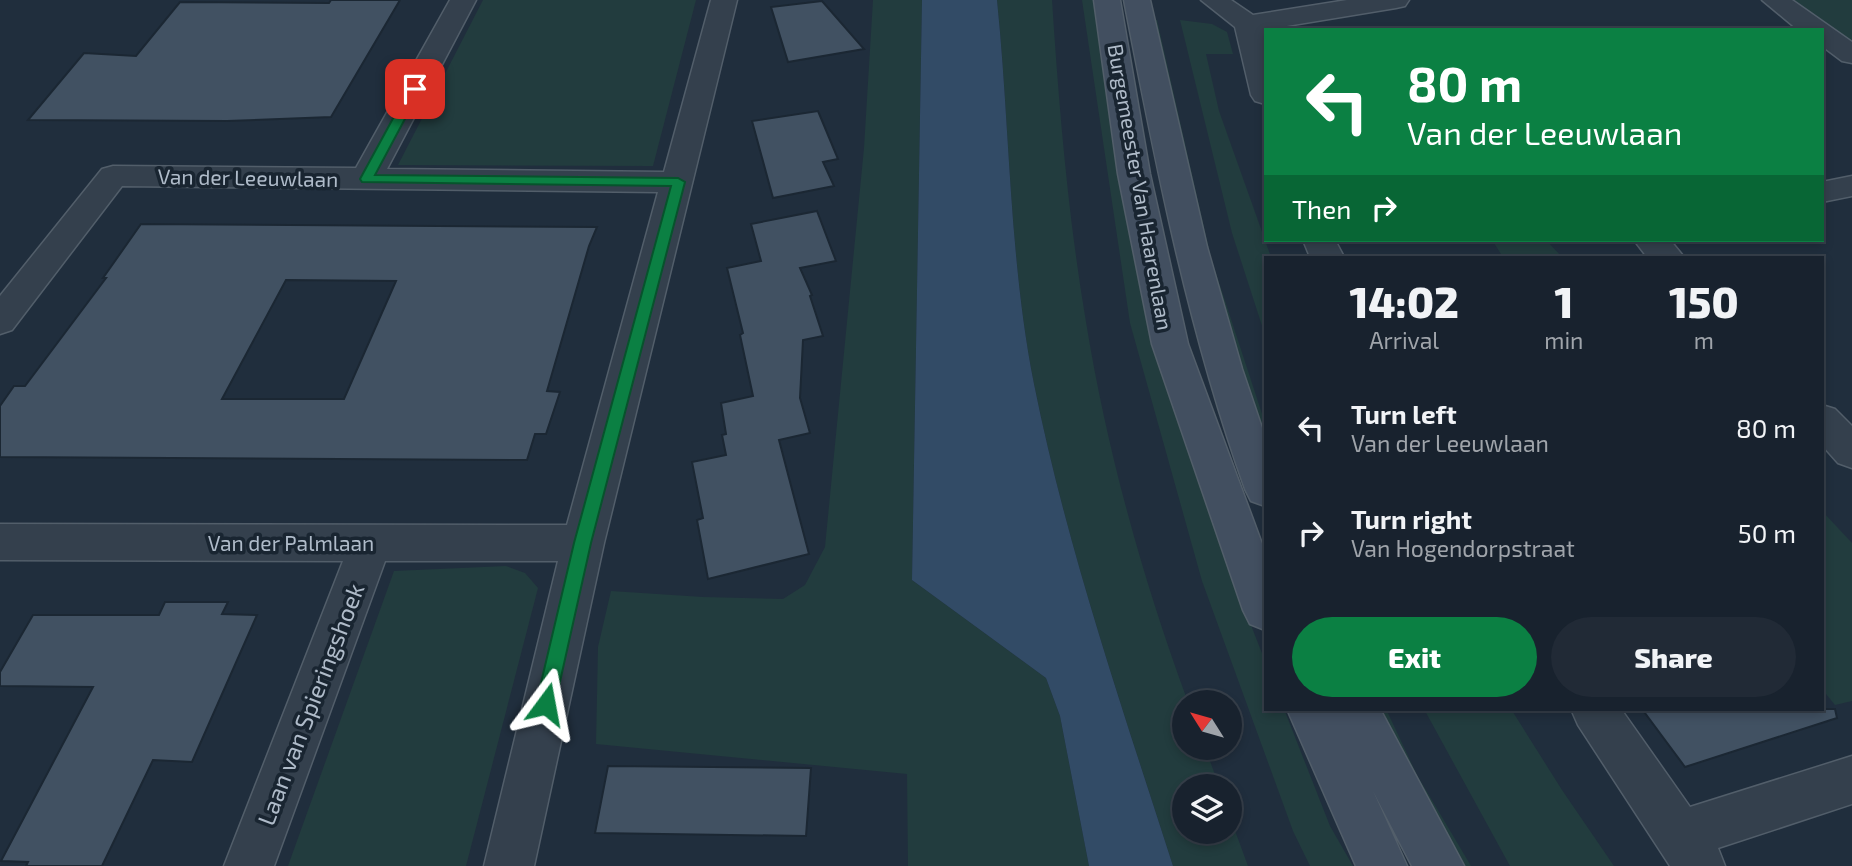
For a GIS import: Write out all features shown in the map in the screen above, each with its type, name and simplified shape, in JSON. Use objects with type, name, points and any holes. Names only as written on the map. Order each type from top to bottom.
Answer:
[{"type":"main road","name":"Burgemeester Van Haarenlaan","points":[[1107,0],[1134,174],[1170,344],[1264,607]]},
{"type":"main road","name":"Burgemeester Van Haarenlaan","points":[[1137,0],[1167,143],[1214,339],[1264,486]]},
{"type":"main road","points":[[1311,711],[1382,866]]},
{"type":"main road","points":[[1356,711],[1439,866]]},
{"type":"street","points":[[366,179],[463,0]]},
{"type":"street","points":[[509,866],[583,543],[724,0]]},
{"type":"street","points":[[1214,0],[1248,24],[1264,91]]},
{"type":"street","points":[[1248,24],[1396,0]]},
{"type":"street","points":[[1775,0],[1813,28]]},
{"type":"street","points":[[1824,34],[1852,55]]},
{"type":"street","name":"Van der Leeuwlaan","points":[[0,321],[113,176],[678,182]]},
{"type":"street","points":[[1824,192],[1852,186]]},
{"type":"street","points":[[1652,242],[1666,256]]},
{"type":"street","points":[[1824,422],[1852,452]]},
{"type":"street","name":"Van der Palmlaan","points":[[0,542],[583,543]]},
{"type":"street","name":"Laan van Spieringshoek","points":[[249,866],[371,542]]},
{"type":"street","points":[[1595,711],[1689,851],[1852,780]]},
{"type":"green space","points":[[483,0],[696,0],[653,166],[398,165]]},
{"type":"green space","points":[[873,0],[922,0],[912,580],[1046,678],[1060,716],[1089,866],[908,866],[907,774],[596,744],[598,647],[611,591],[783,599],[805,585],[825,547],[864,148]]},
{"type":"green space","points":[[997,0],[1052,0],[1069,202],[1086,322],[1104,419],[1141,562],[1184,690],[1172,690],[1172,760],[1210,760],[1215,774],[1172,774],[1172,844],[1240,844],[1248,866],[1173,866],[1115,687],[1062,506],[1034,384],[1015,241]]},
{"type":"green space","points":[[1082,0],[1095,0],[1233,579],[1264,658],[1264,711],[1285,711],[1330,826],[1353,866],[1310,866],[1293,831],[1202,581],[1130,323]]},
{"type":"green space","points":[[1794,0],[1852,0],[1852,41],[1851,41]]},
{"type":"green space","points":[[1152,20],[1157,20],[1211,258],[1264,420],[1264,442],[1202,257]]},
{"type":"green space","points":[[1180,20],[1212,24],[1227,32],[1233,54],[1206,54],[1219,111],[1271,256],[1264,256],[1264,332],[1232,233]]},
{"type":"green space","points":[[1493,242],[1548,242],[1561,256],[1502,256]]},
{"type":"green space","points":[[1824,513],[1852,543],[1852,701],[1835,705],[1824,691]]},
{"type":"green space","points":[[506,566],[525,573],[538,588],[466,866],[288,866],[394,571]]},
{"type":"green space","points":[[1376,711],[1387,711],[1417,775],[1471,866],[1457,866],[1406,775]]},
{"type":"green space","points":[[1425,711],[1512,711],[1614,866],[1510,866]]},
{"type":"water","points":[[922,0],[997,0],[1015,241],[1034,384],[1079,567],[1173,866],[1089,866],[1060,716],[1046,678],[912,580]]},
{"type":"building","points":[[331,0],[400,0],[331,117],[227,121],[28,120],[84,53],[136,56],[180,2],[329,3]]},
{"type":"building","points":[[822,1],[864,49],[788,62],[771,7]]},
{"type":"building","points":[[818,111],[838,159],[823,162],[834,186],[773,198],[752,121]]},
{"type":"building","points":[[817,211],[836,261],[800,268],[812,295],[810,296],[823,336],[803,340],[800,398],[810,433],[779,440],[809,554],[708,579],[697,520],[703,518],[692,462],[726,455],[721,403],[753,396],[740,335],[743,333],[727,268],[761,261],[751,224]]},
{"type":"building","points":[[141,224],[597,227],[589,246],[547,391],[560,392],[546,434],[535,434],[527,460],[0,457],[0,406],[14,386],[25,386],[106,278],[103,278]],"holes":[[[286,280],[396,281],[344,399],[222,399]]]},
{"type":"building","points":[[165,602],[228,602],[222,614],[257,615],[192,762],[153,760],[102,866],[26,866],[28,862],[1,861],[93,687],[0,686],[0,672],[33,615],[159,615]]},
{"type":"building","points":[[1835,709],[1837,718],[1685,767],[1643,711]]},
{"type":"building","points":[[608,766],[811,768],[806,836],[595,833]]},
{"type":"route","points":[[415,89],[366,179],[678,182],[583,543],[546,704]]}]
